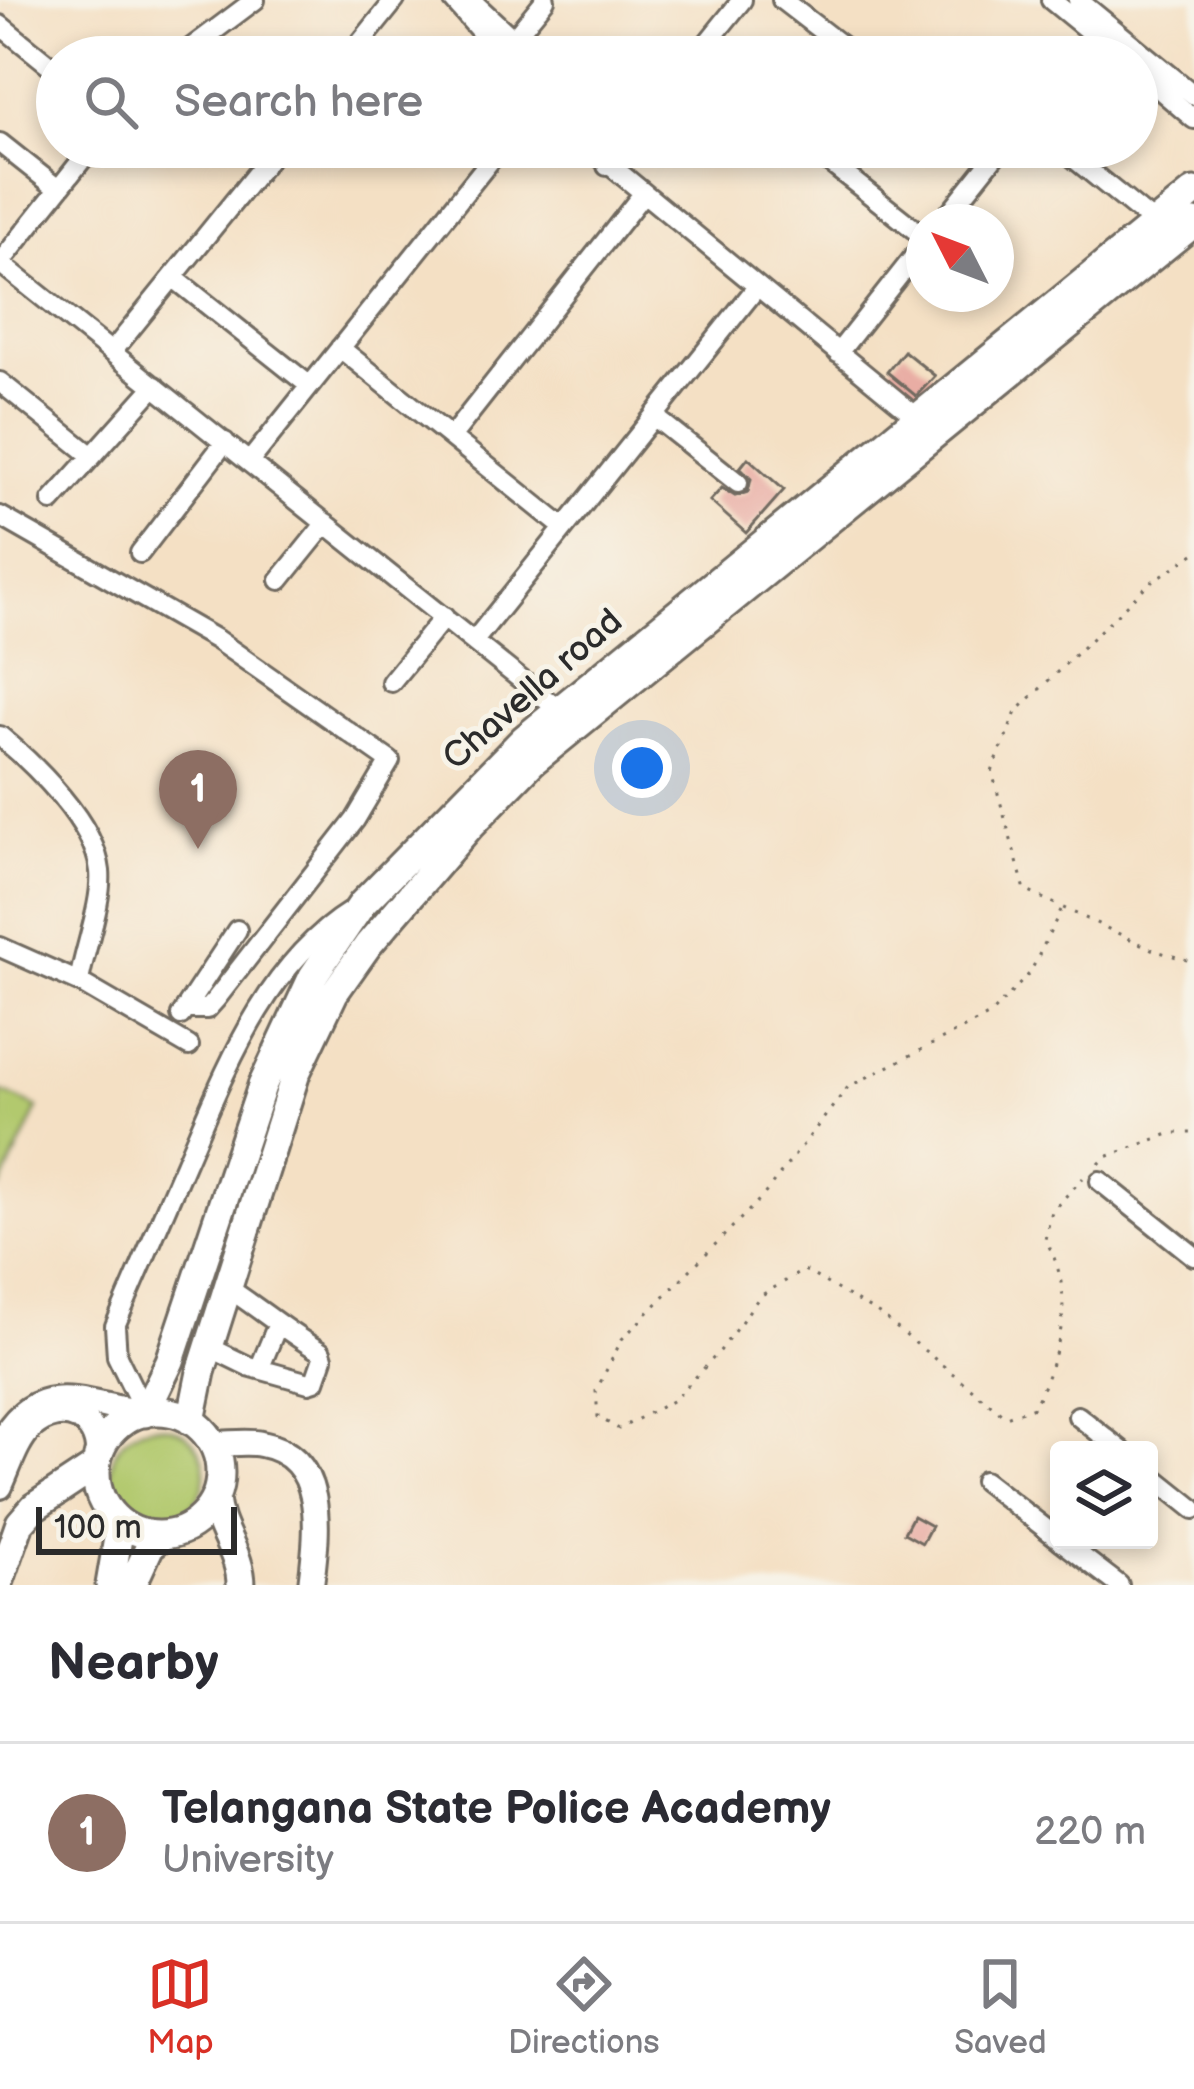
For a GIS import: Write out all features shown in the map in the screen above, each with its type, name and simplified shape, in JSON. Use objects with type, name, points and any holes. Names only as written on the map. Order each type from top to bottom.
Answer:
[{"type":"highway","name":"Chavella road","points":[[191,1420],[208,1347],[296,1073],[334,993],[368,945],[532,762],[918,418],[1194,192]]},
{"type":"highway","name":"Chavella road","points":[[145,1413],[170,1361],[262,1086],[313,976],[362,904],[453,807],[559,710],[743,575],[1194,223]]},
{"type":"highway","points":[[0,1580],[20,1522],[34,1507],[97,1461],[120,1424],[162,1410],[191,1420],[214,1444],[220,1462],[215,1499],[218,1521],[241,1564],[241,1585]]},
{"type":"highway","points":[[97,1461],[103,1502],[114,1517],[128,1528],[164,1535]]},
{"type":"highway","points":[[132,1585],[150,1546],[203,1517],[215,1499]]},
{"type":"highway","points":[[110,1585],[118,1538],[114,1517]]},
{"type":"main road","points":[[0,1444],[20,1416],[50,1399],[77,1398],[145,1413]]},
{"type":"main road","points":[[0,1486],[26,1434],[41,1420],[54,1416],[77,1415],[92,1424],[97,1461]]},
{"type":"main road","points":[[214,1444],[258,1442],[284,1450],[302,1468],[313,1489],[318,1524],[311,1585]]},
{"type":"street","points":[[207,36],[256,0]]},
{"type":"street","points":[[366,36],[394,0]]},
{"type":"street","points":[[453,0],[485,36]]},
{"type":"street","points":[[471,0],[510,36]]},
{"type":"street","points":[[515,36],[545,0]]},
{"type":"street","points":[[782,0],[829,36]]},
{"type":"street","points":[[1051,0],[1096,36]]},
{"type":"street","points":[[1078,0],[1122,36]]},
{"type":"street","points":[[712,36],[739,1]]},
{"type":"street","points":[[0,25],[36,54]]},
{"type":"street","points":[[1158,66],[1194,95]]},
{"type":"street","points":[[1158,88],[1194,119]]},
{"type":"street","points":[[0,143],[58,189]]},
{"type":"street","points":[[75,168],[0,263],[559,710]]},
{"type":"street","points":[[112,352],[261,168]]},
{"type":"street","points":[[250,461],[484,168]]},
{"type":"street","points":[[609,168],[918,418]]},
{"type":"street","points":[[835,168],[906,226]]},
{"type":"street","points":[[956,204],[985,168]]},
{"type":"street","points":[[1086,168],[1155,224]]},
{"type":"street","points":[[451,437],[642,195]]},
{"type":"street","points":[[838,353],[906,264]]},
{"type":"street","points":[[174,278],[310,386]]},
{"type":"street","points":[[474,641],[757,287]]},
{"type":"street","points":[[340,348],[564,528]]},
{"type":"street","points":[[0,382],[92,456]]},
{"type":"street","points":[[52,501],[154,386]]},
{"type":"street","points":[[656,418],[739,484]]},
{"type":"street","points":[[140,553],[225,442]]},
{"type":"street","points":[[0,516],[217,640],[390,761],[355,820],[216,999],[207,1009],[186,1009]]},
{"type":"street","points":[[280,580],[326,523]]},
{"type":"street","points":[[391,682],[444,617]]},
{"type":"street","points":[[0,736],[75,813],[93,847],[100,872],[79,982]]},
{"type":"street","points":[[145,1413],[117,1356],[115,1326],[249,1027],[308,946],[330,924],[362,904]]},
{"type":"street","points":[[168,1034],[237,930]]},
{"type":"street","points":[[0,947],[79,982],[189,1046]]},
{"type":"street","points":[[1094,1174],[1194,1256]]},
{"type":"street","points":[[208,1347],[248,1366],[309,1383],[323,1358],[321,1352],[228,1288]]},
{"type":"street","points":[[260,1367],[277,1326]]},
{"type":"street","points":[[1078,1416],[1109,1441]]},
{"type":"street","points":[[1158,1480],[1194,1509]]},
{"type":"street","points":[[984,1481],[1050,1531]]},
{"type":"street","points":[[1073,1549],[1119,1585]]},
{"type":"path","points":[[1194,554],[1147,585],[1016,712],[992,772],[1025,890],[1156,951],[1194,962]]},
{"type":"path","points":[[1061,910],[1030,973],[990,1016],[848,1088],[763,1196],[622,1340],[596,1391],[598,1417],[620,1429],[674,1400],[720,1351],[760,1296],[804,1270],[881,1315],[1006,1417],[1034,1407],[1053,1367],[1065,1313],[1058,1262],[1046,1239],[1052,1211],[1106,1157],[1172,1133],[1194,1133]]},
{"type":"green space","points":[[0,1091],[38,1108],[0,1189]]},
{"type":"green space","points":[[158,1426],[191,1440],[205,1473],[191,1506],[158,1520],[125,1506],[111,1473],[125,1440]]},
{"type":"building","points":[[904,351],[935,376],[916,396],[887,372]]},
{"type":"building","points":[[748,458],[784,490],[746,533],[710,501],[722,488],[735,496],[748,492],[751,479],[740,468]]},
{"type":"building","points":[[913,1516],[931,1526],[922,1543],[904,1533]]},
{"type":"place","name":"Telangana State Police Academy","points":[[198,849]]}]
